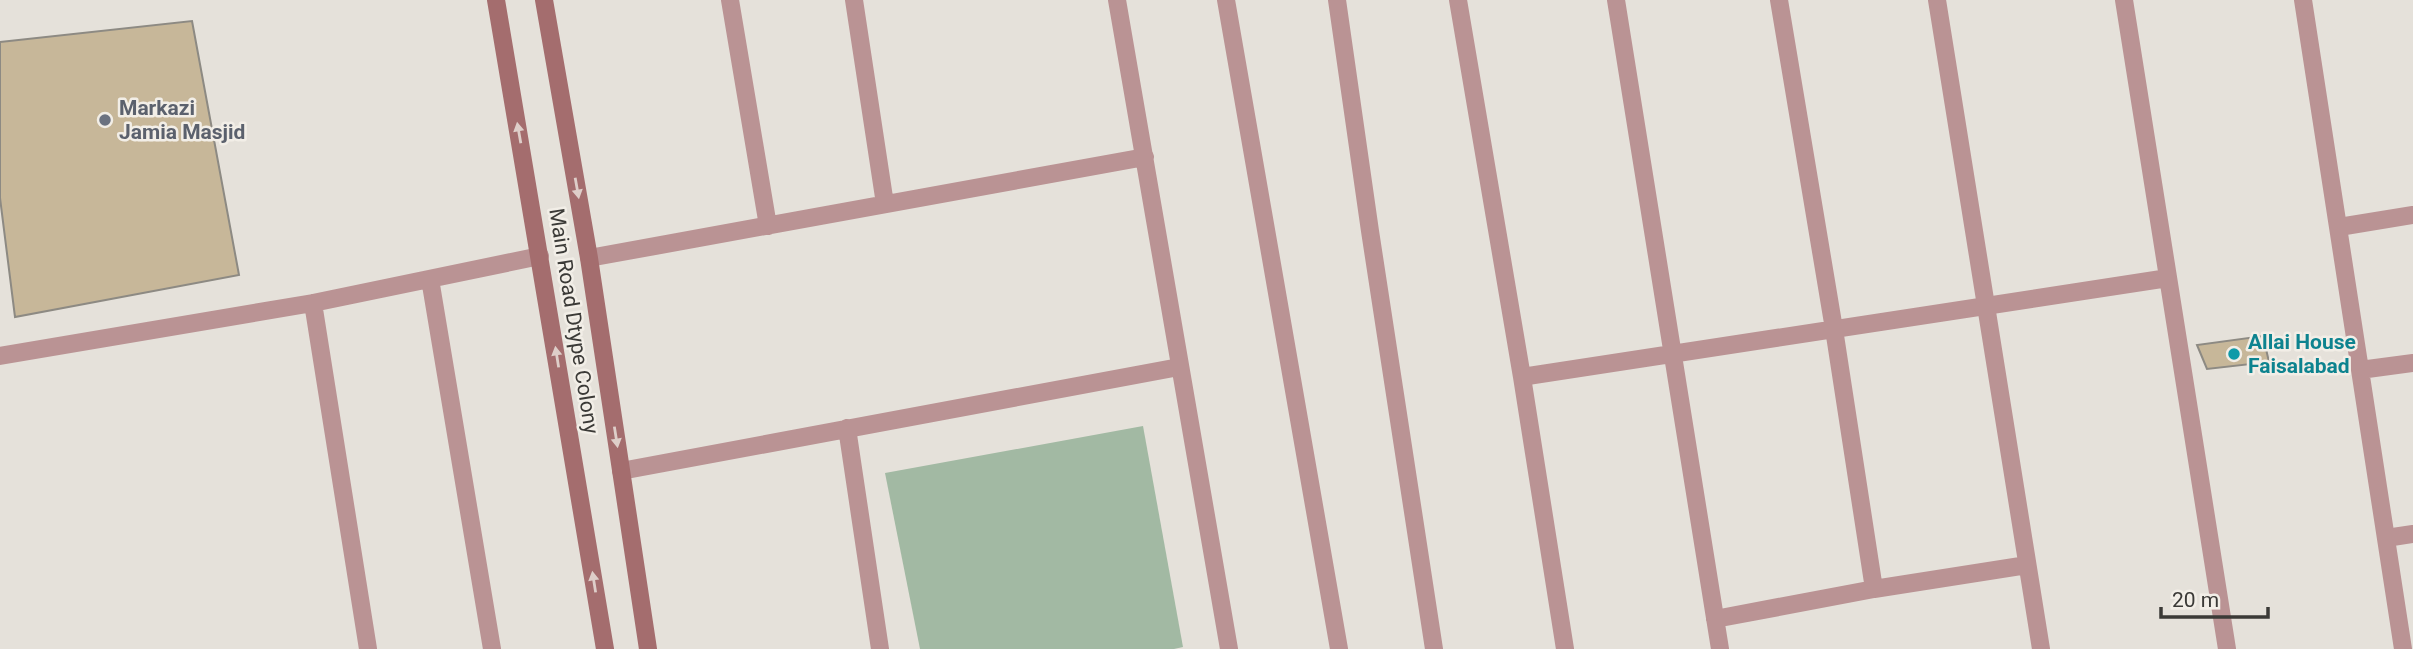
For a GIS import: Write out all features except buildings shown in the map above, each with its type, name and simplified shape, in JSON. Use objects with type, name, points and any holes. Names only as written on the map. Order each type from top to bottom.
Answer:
[{"type":"main road","name":"Main Road Dtype Colony","points":[[496,0],[605,649]]},
{"type":"main road","name":"Main Road Dtype Colony","points":[[544,0],[589,258],[648,649]]},
{"type":"street","points":[[730,0],[768,226]]},
{"type":"street","points":[[854,0],[885,204]]},
{"type":"street","points":[[1117,0],[1228,649]]},
{"type":"street","points":[[1226,0],[1339,649]]},
{"type":"street","points":[[1337,0],[1434,649]]},
{"type":"street","points":[[1458,0],[1565,649]]},
{"type":"street","points":[[1616,0],[1720,649]]},
{"type":"street","points":[[1779,0],[1874,589]]},
{"type":"street","points":[[1937,0],[2040,649]]},
{"type":"street","points":[[2124,0],[2227,649]]},
{"type":"street","points":[[2304,0],[2403,649]]},
{"type":"street","points":[[589,258],[1145,157]]},
{"type":"street","points":[[2339,227],[2413,215]]},
{"type":"street","points":[[0,356],[313,303],[540,256]]},
{"type":"street","points":[[1522,377],[2168,278]]},
{"type":"street","points":[[430,279],[492,649]]},
{"type":"street","points":[[313,303],[368,649]]},
{"type":"street","points":[[2360,370],[2413,363]]},
{"type":"street","points":[[621,471],[1179,366]]},
{"type":"street","points":[[848,428],[880,649]]},
{"type":"street","points":[[2386,538],[2413,534]]},
{"type":"street","points":[[1715,619],[1874,589],[2027,565]]},
{"type":"green space","points":[[1143,426],[1183,647],[920,649],[885,473]]},
{"type":"place","name":"Markazi Jamia Masjid","points":[[105,120]]},
{"type":"place","name":"Allai House Faisalabad","points":[[2234,354]]}]
